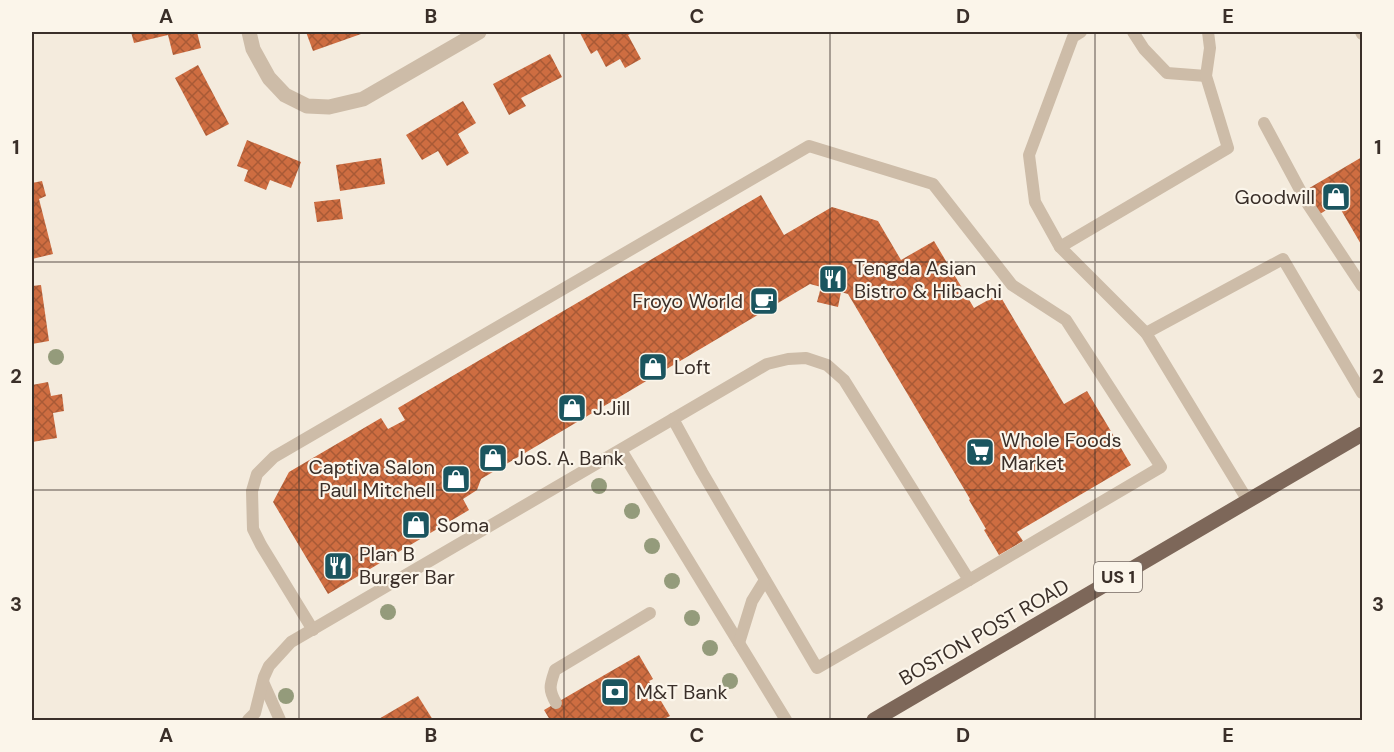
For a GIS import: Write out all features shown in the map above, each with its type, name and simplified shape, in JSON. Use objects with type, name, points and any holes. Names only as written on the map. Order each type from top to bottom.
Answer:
[{"type":"main road","name":"BOSTON POST ROAD","points":[[874,720],[1362,434]]},
{"type":"street","points":[[249,32],[253,49],[269,78],[285,95],[307,106],[329,107],[363,99],[479,32]]},
{"type":"lane","points":[[1082,32],[1073,37],[1029,155],[1035,202],[1060,247],[1146,333],[1248,501]]},
{"type":"lane","points":[[1133,32],[1144,49],[1167,73],[1206,76]]},
{"type":"lane","points":[[1060,247],[1228,148],[1206,76],[1210,48],[1208,32]]},
{"type":"lane","points":[[1264,123],[1307,203],[1362,286]]},
{"type":"lane","points":[[313,630],[253,529],[252,491],[257,474],[274,457],[809,146],[933,184],[1012,285],[1066,320],[1161,467],[817,668],[673,419]]},
{"type":"lane","points":[[1146,333],[1283,259],[1362,393]]},
{"type":"lane","points":[[248,720],[255,713],[269,666],[291,642],[767,364],[788,359],[806,358],[827,365],[844,380],[969,579]]},
{"type":"lane","points":[[621,450],[786,720]]},
{"type":"lane","points":[[739,643],[753,601],[765,580]]},
{"type":"lane","points":[[556,703],[550,693],[555,670],[650,613]]},
{"type":"lane","points":[[263,682],[280,720]]},
{"type":"building","points":[[131,32],[197,32],[201,48],[173,55],[168,35],[134,43]]},
{"type":"building","points":[[306,32],[360,32],[361,34],[313,51]]},
{"type":"building","points":[[634,32],[628,35],[641,59],[625,68],[620,59],[606,67],[597,50],[591,54],[580,33]]},
{"type":"building","points":[[550,54],[562,77],[521,98],[526,106],[509,115],[493,84]]},
{"type":"building","points":[[198,65],[229,124],[206,136],[175,78]]},
{"type":"building","points":[[463,101],[476,123],[458,134],[469,153],[447,166],[438,151],[422,160],[406,135]]},
{"type":"building","points":[[247,140],[301,162],[291,188],[270,180],[266,190],[244,181],[248,170],[237,166]]},
{"type":"building","name":"Goodwill","points":[[1362,157],[1362,246],[1337,203],[1320,214],[1306,190]]},
{"type":"building","points":[[381,158],[385,184],[340,191],[336,165]]},
{"type":"building","points":[[42,181],[46,196],[39,199],[53,254],[32,259],[32,183]]},
{"type":"building","points":[[761,195],[784,235],[832,207],[878,221],[901,260],[934,241],[974,308],[999,294],[1064,404],[1087,391],[1131,465],[1017,532],[1023,541],[999,555],[984,530],[986,529],[970,499],[848,294],[841,292],[838,307],[817,302],[821,287],[810,284],[481,479],[477,490],[463,499],[469,510],[328,594],[273,502],[289,472],[381,418],[388,429],[405,420],[398,408]]},
{"type":"building","points":[[340,199],[343,219],[317,222],[314,202]]},
{"type":"building","points":[[41,285],[49,341],[32,344],[32,286]]},
{"type":"building","points":[[48,382],[51,396],[62,394],[64,411],[53,413],[57,438],[32,442],[32,385]]},
{"type":"building","name":"M&T Bank","points":[[639,655],[653,679],[649,681],[670,716],[662,720],[588,720],[586,718],[583,720],[550,720],[544,710]]},
{"type":"building","points":[[418,696],[433,720],[377,720]]},
{"type":"place","name":"Goodwill","points":[[1336,197]]},
{"type":"place","name":"Tengda Asian Bistro & Hibachi","points":[[833,279]]},
{"type":"place","name":"Froyo World","points":[[764,301]]},
{"type":"place","name":"Loft","points":[[653,367]]},
{"type":"place","name":"J.Jill","points":[[572,408]]},
{"type":"place","name":"Whole Foods Market","points":[[980,452]]},
{"type":"place","name":"JoS. A. Bank","points":[[493,458]]},
{"type":"place","name":"Captiva Salon Paul Mitchell","points":[[456,479]]},
{"type":"place","name":"Soma","points":[[416,525]]},
{"type":"place","name":"Plan B Burger Bar","points":[[338,566]]},
{"type":"place","name":"M&T Bank","points":[[615,692]]}]
